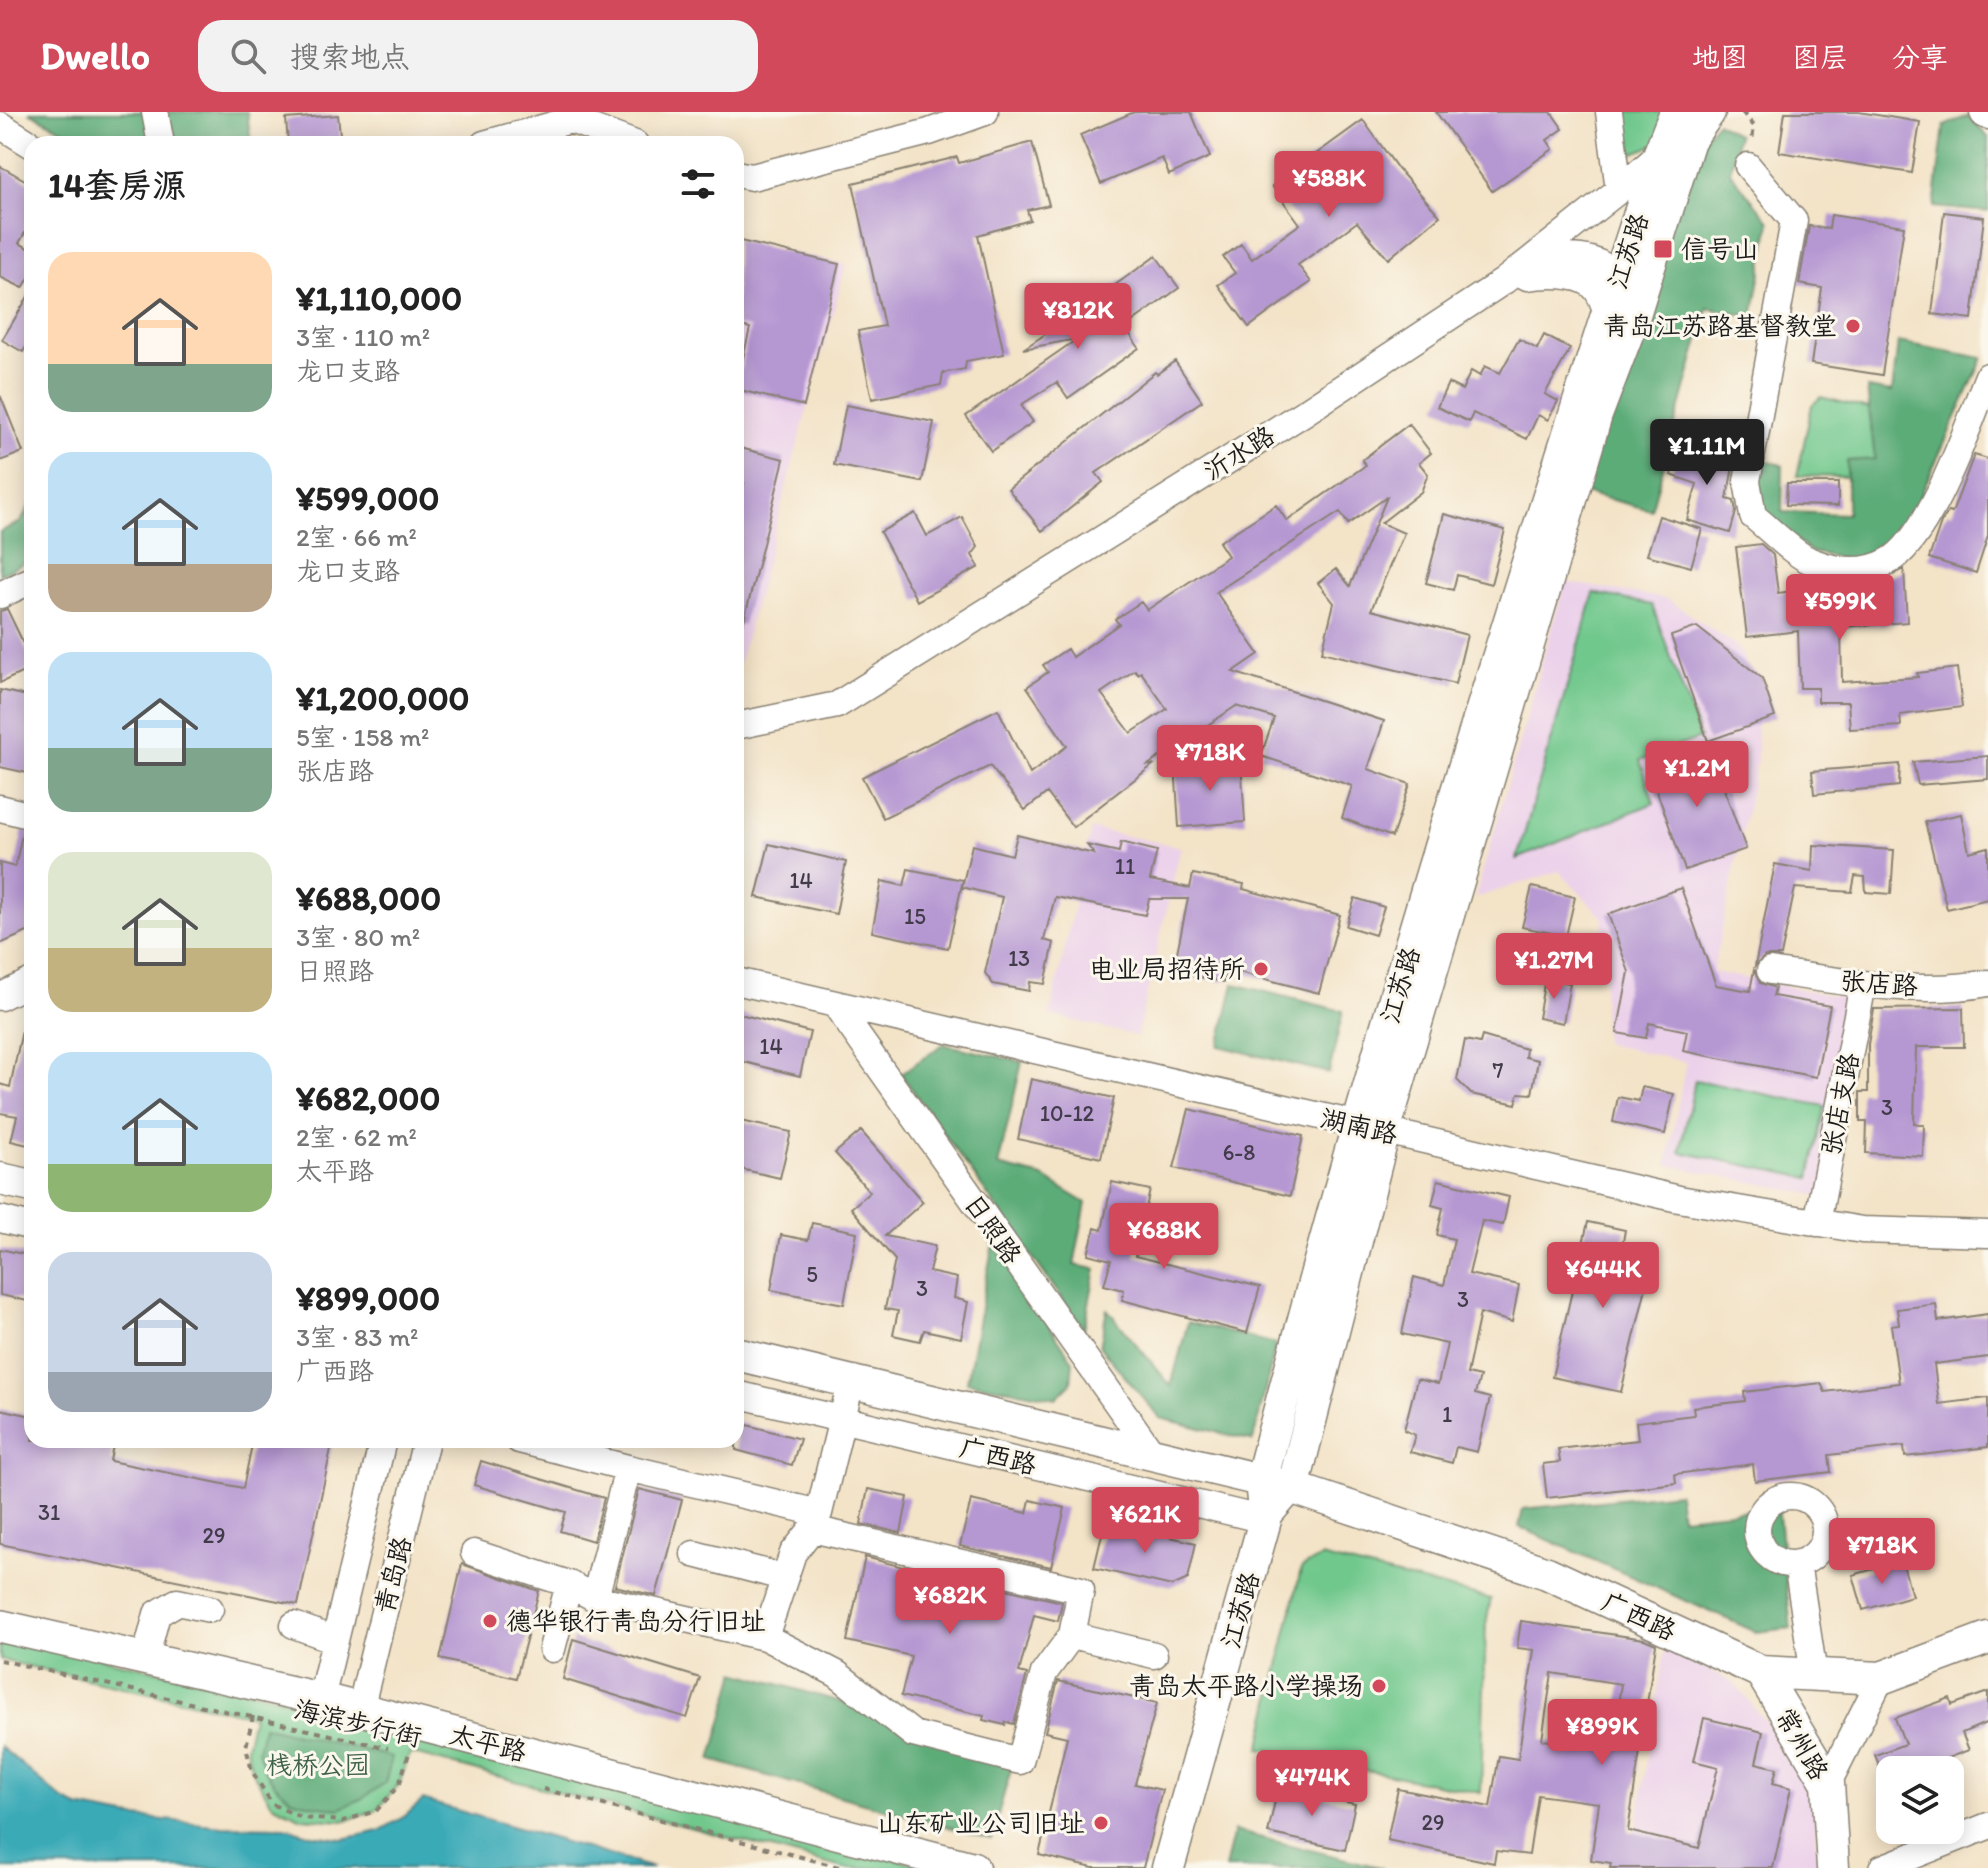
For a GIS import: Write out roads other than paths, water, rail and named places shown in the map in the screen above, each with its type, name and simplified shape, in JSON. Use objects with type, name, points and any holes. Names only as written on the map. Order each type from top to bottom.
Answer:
[{"type":"main road","name":"江苏路","points":[[1620,317],[1618,279],[1676,112]]},
{"type":"main road","name":"江苏路","points":[[1168,1868],[1265,1520],[1261,1481],[1596,415],[1620,317],[1689,140],[1709,112]]},
{"type":"main road","name":"江苏路","points":[[1293,1488],[1371,1128]]},
{"type":"main road","points":[[0,1179],[24,1184]]},
{"type":"main road","name":"广西路","points":[[744,1356],[1293,1488],[1547,1573],[1761,1672],[1881,1678],[1988,1638]]},
{"type":"main road","name":"太平路","points":[[0,1626],[321,1699],[973,1868]]},
{"type":"main road","name":"常州路","points":[[1761,1672],[1828,1783],[1833,1868]]},
{"type":"street","points":[[155,112],[160,136]]},
{"type":"street","points":[[744,176],[752,177],[929,132],[985,112]]},
{"type":"street","points":[[1609,112],[1619,190]]},
{"type":"street","name":"沂水路","points":[[744,720],[837,705],[1305,412],[1504,281],[1619,190],[1703,112]]},
{"type":"street","points":[[534,136],[570,116]]},
{"type":"street","points":[[509,136],[570,116],[616,136]]},
{"type":"street","points":[[0,125],[24,140]]},
{"type":"street","points":[[1748,166],[1794,221],[1747,481],[1753,516],[1808,560],[1850,573],[1888,562],[1913,540],[1945,480],[1988,376]]},
{"type":"street","points":[[1504,281],[1545,259],[1567,256],[1605,266],[1618,279]]},
{"type":"street","points":[[1504,281],[1551,273],[1591,284],[1620,317]]},
{"type":"street","points":[[0,595],[24,584]]},
{"type":"street","points":[[0,808],[24,814]]},
{"type":"street","name":"张店路","points":[[1770,971],[1863,984],[1965,987],[1988,983]]},
{"type":"street","name":"湖南路","points":[[744,983],[1679,1199],[1862,1230],[1988,1234]]},
{"type":"street","name":"张店支路","points":[[1817,1223],[1863,984]]},
{"type":"street","points":[[0,997],[24,985]]},
{"type":"street","name":"日照路","points":[[835,1004],[1152,1453]]},
{"type":"street","points":[[0,1219],[24,1225]]},
{"type":"street","points":[[765,1637],[793,1553],[816,1521],[851,1382]]},
{"type":"street","name":"广西路","points":[[744,1396],[1265,1520]]},
{"type":"street","name":"青岛路","points":[[321,1699],[381,1448]]},
{"type":"street","name":"青岛路","points":[[360,1710],[424,1448]]},
{"type":"street","points":[[474,1553],[569,1584],[595,1598],[765,1637],[837,1674],[913,1734],[1020,1761],[1044,1673],[1072,1635],[1081,1590],[550,1448]]},
{"type":"street","points":[[595,1598],[628,1468]]},
{"type":"street","points":[[1265,1520],[1293,1488]]},
{"type":"street","points":[[694,1554],[783,1577]]},
{"type":"street","points":[[1797,1563],[1814,1675]]},
{"type":"street","points":[[552,1649],[569,1584]]},
{"type":"street","points":[[127,1655],[147,1652],[157,1614],[177,1602],[210,1609]]},
{"type":"street","points":[[294,1625],[337,1632],[379,1633]]},
{"type":"street","points":[[1072,1635],[1154,1655]]},
{"type":"street","points":[[1828,1783],[1881,1678]]},
{"type":"street","points":[[1882,1868],[1988,1826]]},
{"type":"water","points":[[0,1746],[63,1800],[78,1807],[126,1816],[223,1826],[285,1827],[343,1839],[379,1831],[405,1816],[423,1800],[653,1868],[0,1868]]},
{"type":"place","name":"信号山","points":[[1663,249]]},
{"type":"place","name":"青岛江苏路基督教堂","points":[[1853,326]]},
{"type":"place","name":"电业局招待所","points":[[1261,969]]},
{"type":"place","name":"德华银行青岛分行旧址","points":[[490,1621]]},
{"type":"place","name":"青岛太平路小学操场","points":[[1379,1686]]},
{"type":"place","name":"山东矿业公司旧址","points":[[1101,1823]]},
{"type":"park label","name":"栈桥公园","points":[[318,1765]]}]
